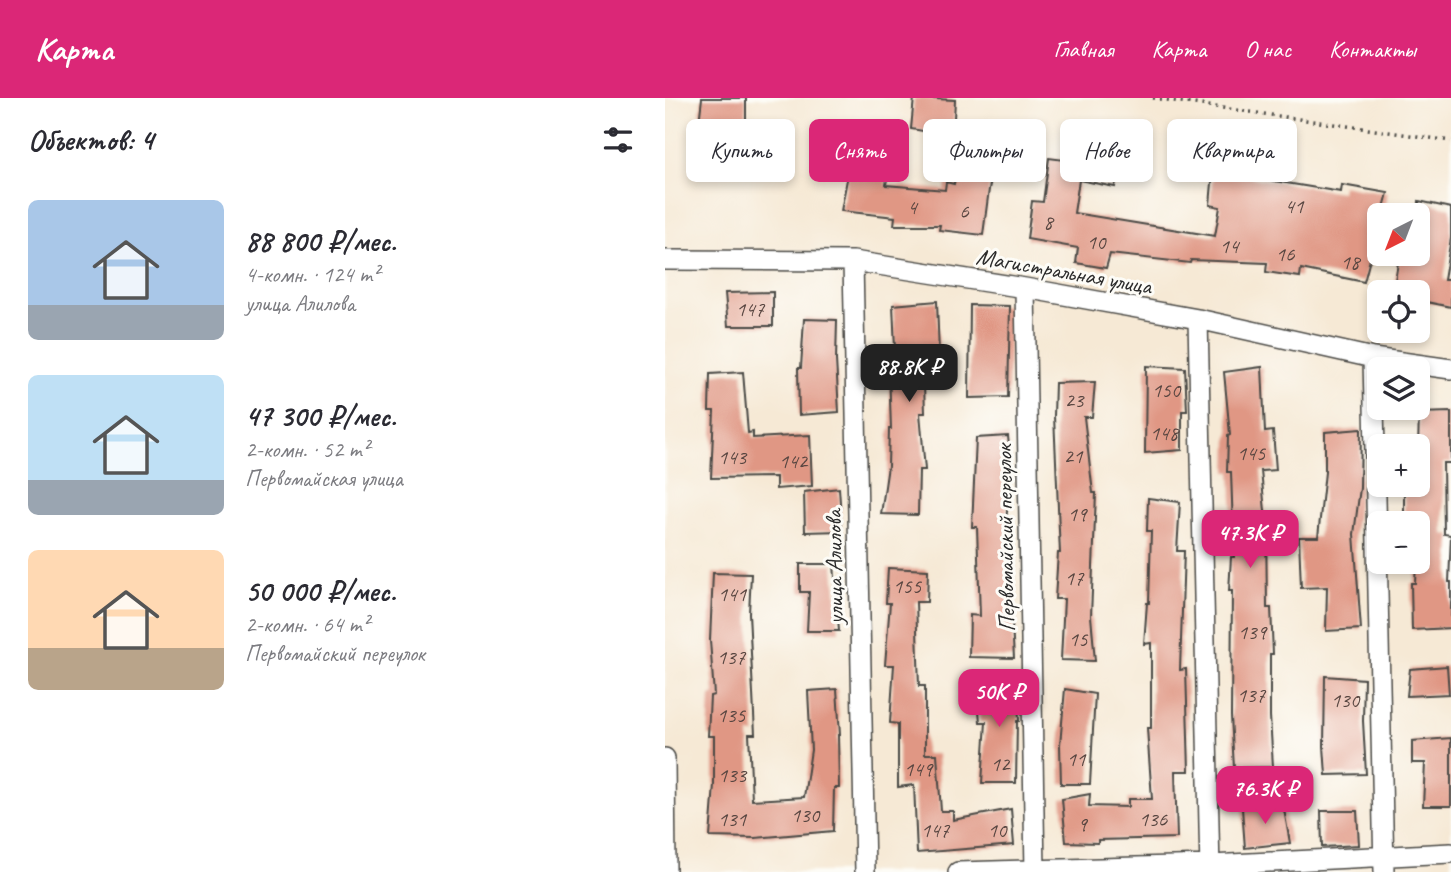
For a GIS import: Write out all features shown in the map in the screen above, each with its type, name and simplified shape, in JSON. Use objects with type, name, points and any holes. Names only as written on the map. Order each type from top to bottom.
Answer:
[{"type":"street","name":"Магистральная улица","points":[[665,260],[853,261],[1198,319],[1369,357]]},
{"type":"street","name":"улица Алилова","points":[[853,261],[865,872]]},
{"type":"street","name":"Первомайский переулок","points":[[1025,288],[1034,872]]},
{"type":"street","points":[[1198,319],[1210,868]]},
{"type":"street","name":"Магистральная улица","points":[[1430,366],[1451,369]]},
{"type":"street","points":[[1374,420],[1385,864]]},
{"type":"street","points":[[665,758],[666,872]]},
{"type":"street","points":[[958,872],[1385,864],[1451,853]]},
{"type":"path","points":[[1153,98],[1451,141]]},
{"type":"building","points":[[702,98],[746,98],[746,119],[700,119]]},
{"type":"building","points":[[914,98],[955,100],[954,119],[923,119],[923,131],[911,129]]},
{"type":"building","points":[[1049,158],[1060,159],[1060,182],[1079,182],[1074,213],[1215,236],[1220,207],[1210,205],[1212,182],[1280,182],[1341,192],[1342,185],[1388,193],[1385,203],[1367,203],[1368,266],[1364,282],[1301,269],[1300,277],[1266,272],[1267,263],[1191,260],[1190,263],[1110,254],[1106,268],[1076,263],[1078,248],[1027,239],[1032,201],[1043,202]]},
{"type":"building","points":[[846,182],[886,182],[886,185],[945,190],[946,182],[991,182],[983,235],[939,230],[940,225],[894,225],[895,217],[841,211]]},
{"type":"building","points":[[1089,182],[1116,182],[1115,187]]},
{"type":"building","points":[[1430,203],[1451,208],[1451,238],[1444,280],[1451,280],[1451,307],[1430,303],[1430,280],[1395,280],[1397,266],[1430,266]]},
{"type":"building","points":[[773,292],[773,326],[728,326],[725,293]]},
{"type":"building","points":[[937,301],[939,355],[923,356],[925,413],[920,413],[925,470],[919,470],[918,515],[881,514],[891,429],[889,369],[896,370],[893,305]]},
{"type":"building","points":[[970,305],[1010,306],[1008,397],[969,398]]},
{"type":"building","points":[[804,319],[837,320],[839,412],[799,415],[798,368],[801,368]]},
{"type":"building","points":[[1146,366],[1185,368],[1187,411],[1182,411],[1182,450],[1145,453]]},
{"type":"building","points":[[1262,367],[1265,432],[1273,431],[1276,470],[1261,471],[1266,521],[1267,608],[1271,608],[1273,654],[1270,654],[1270,716],[1273,767],[1234,768],[1231,716],[1232,591],[1229,591],[1231,557],[1234,557],[1231,472],[1227,472],[1230,435],[1224,372]]},
{"type":"building","points":[[743,372],[748,433],[753,432],[753,438],[810,435],[812,486],[776,489],[776,477],[711,478],[714,411],[709,411],[710,374]]},
{"type":"building","points":[[1095,382],[1092,417],[1084,417],[1093,493],[1096,493],[1091,616],[1095,661],[1061,660],[1064,599],[1055,599],[1060,553],[1055,383]]},
{"type":"building","points":[[1451,412],[1451,463],[1443,463],[1444,534],[1451,535],[1451,628],[1412,630],[1411,583],[1415,583],[1415,574],[1430,574],[1430,511],[1404,511],[1404,497],[1430,497],[1430,434],[1418,434],[1419,420],[1430,420],[1430,413]]},
{"type":"building","points":[[1361,429],[1360,488],[1354,534],[1361,629],[1326,631],[1327,587],[1301,588],[1299,537],[1318,537],[1325,472],[1325,432]]},
{"type":"building","points":[[1008,436],[1012,479],[1006,522],[1014,658],[969,657],[970,615],[980,616],[977,527],[972,527],[976,438]]},
{"type":"building","points":[[839,488],[842,531],[805,532],[804,492]]},
{"type":"building","points":[[1148,498],[1180,502],[1177,551],[1184,551],[1180,670],[1186,669],[1189,771],[1175,771],[1177,838],[1098,840],[1098,843],[1066,842],[1062,799],[1090,794],[1089,806],[1128,807],[1128,799],[1152,799],[1147,728],[1151,728],[1151,643],[1144,644],[1149,603],[1151,531],[1147,531]]},
{"type":"building","points":[[800,564],[834,564],[839,631],[807,631],[809,592],[800,592]]},
{"type":"building","points":[[888,568],[928,570],[927,602],[916,602],[919,686],[925,686],[925,754],[937,754],[941,811],[953,811],[953,820],[1011,809],[1014,845],[917,853],[914,785],[898,787],[898,724],[890,723],[894,665],[885,665],[890,603],[886,603]]},
{"type":"building","points":[[713,573],[751,574],[749,613],[755,734],[749,734],[752,800],[804,797],[811,750],[808,691],[837,689],[839,788],[834,788],[833,831],[755,838],[710,837],[714,785],[714,736],[708,736],[710,696],[714,695],[710,640]]},
{"type":"building","points":[[1447,666],[1449,694],[1407,696],[1410,669]]},
{"type":"building","points":[[976,675],[1017,683],[1019,721],[1016,783],[982,783],[986,722],[980,722]]},
{"type":"building","points":[[1325,676],[1364,679],[1366,774],[1326,775]]},
{"type":"building","points":[[1065,689],[1095,694],[1090,784],[1061,784],[1060,745]]},
{"type":"building","points":[[1451,738],[1451,806],[1423,806],[1425,763],[1412,763],[1412,741]]},
{"type":"building","points":[[1283,804],[1290,843],[1245,848],[1242,808]]},
{"type":"building","points":[[1321,811],[1357,811],[1359,845],[1322,847]]}]
